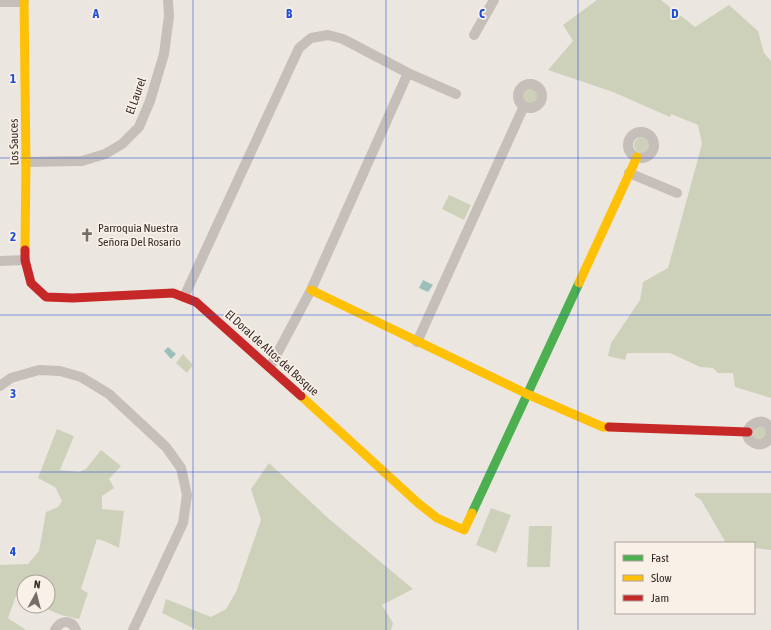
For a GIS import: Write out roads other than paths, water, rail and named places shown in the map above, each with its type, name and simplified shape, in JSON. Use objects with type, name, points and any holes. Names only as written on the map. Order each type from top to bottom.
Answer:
[{"type":"street","name":"El Laurel","points":[[26,162],[82,161],[105,154],[122,144],[139,127],[150,100],[164,54],[169,16],[168,0]]},
{"type":"street","points":[[474,35],[494,0]]},
{"type":"street","name":"Los Sauces","points":[[24,1],[26,162],[25,260],[31,284]]},
{"type":"street","points":[[0,2],[24,1]]},
{"type":"street","points":[[184,297],[299,48],[311,38],[328,36],[343,39],[408,73],[456,94]]},
{"type":"street","points":[[270,367],[311,290],[408,73]]},
{"type":"street","points":[[417,342],[524,106]]},
{"type":"street","points":[[527,394],[636,157]]},
{"type":"street","points":[[629,173],[677,193]]},
{"type":"street","points":[[0,261],[25,260]]},
{"type":"street","name":"El Doral de Altos del Bosque","points":[[31,284],[46,297],[73,298],[173,293],[196,302],[270,367],[418,504],[437,518],[464,530],[527,394]]},
{"type":"street","points":[[311,290],[527,394],[603,427],[748,432]]},
{"type":"street","points":[[0,386],[11,378],[39,370],[60,371],[81,377],[109,394],[166,447],[181,468],[187,495],[183,523],[132,630]]},
{"type":"street","points":[[758,421],[766,423],[769,426],[771,433],[766,443],[755,444],[750,439],[748,432],[751,425],[758,421]]},
{"type":"street","points":[[55,630],[58,625],[65,622],[72,624],[76,630]]},
{"type":"water","points":[[423,280],[433,285],[428,292],[419,288]]},
{"type":"water","points":[[168,347],[176,354],[171,359],[164,351]]},
{"type":"place","name":"Parroquia Nuestra Señora Del Rosario","points":[[87,235]]}]
